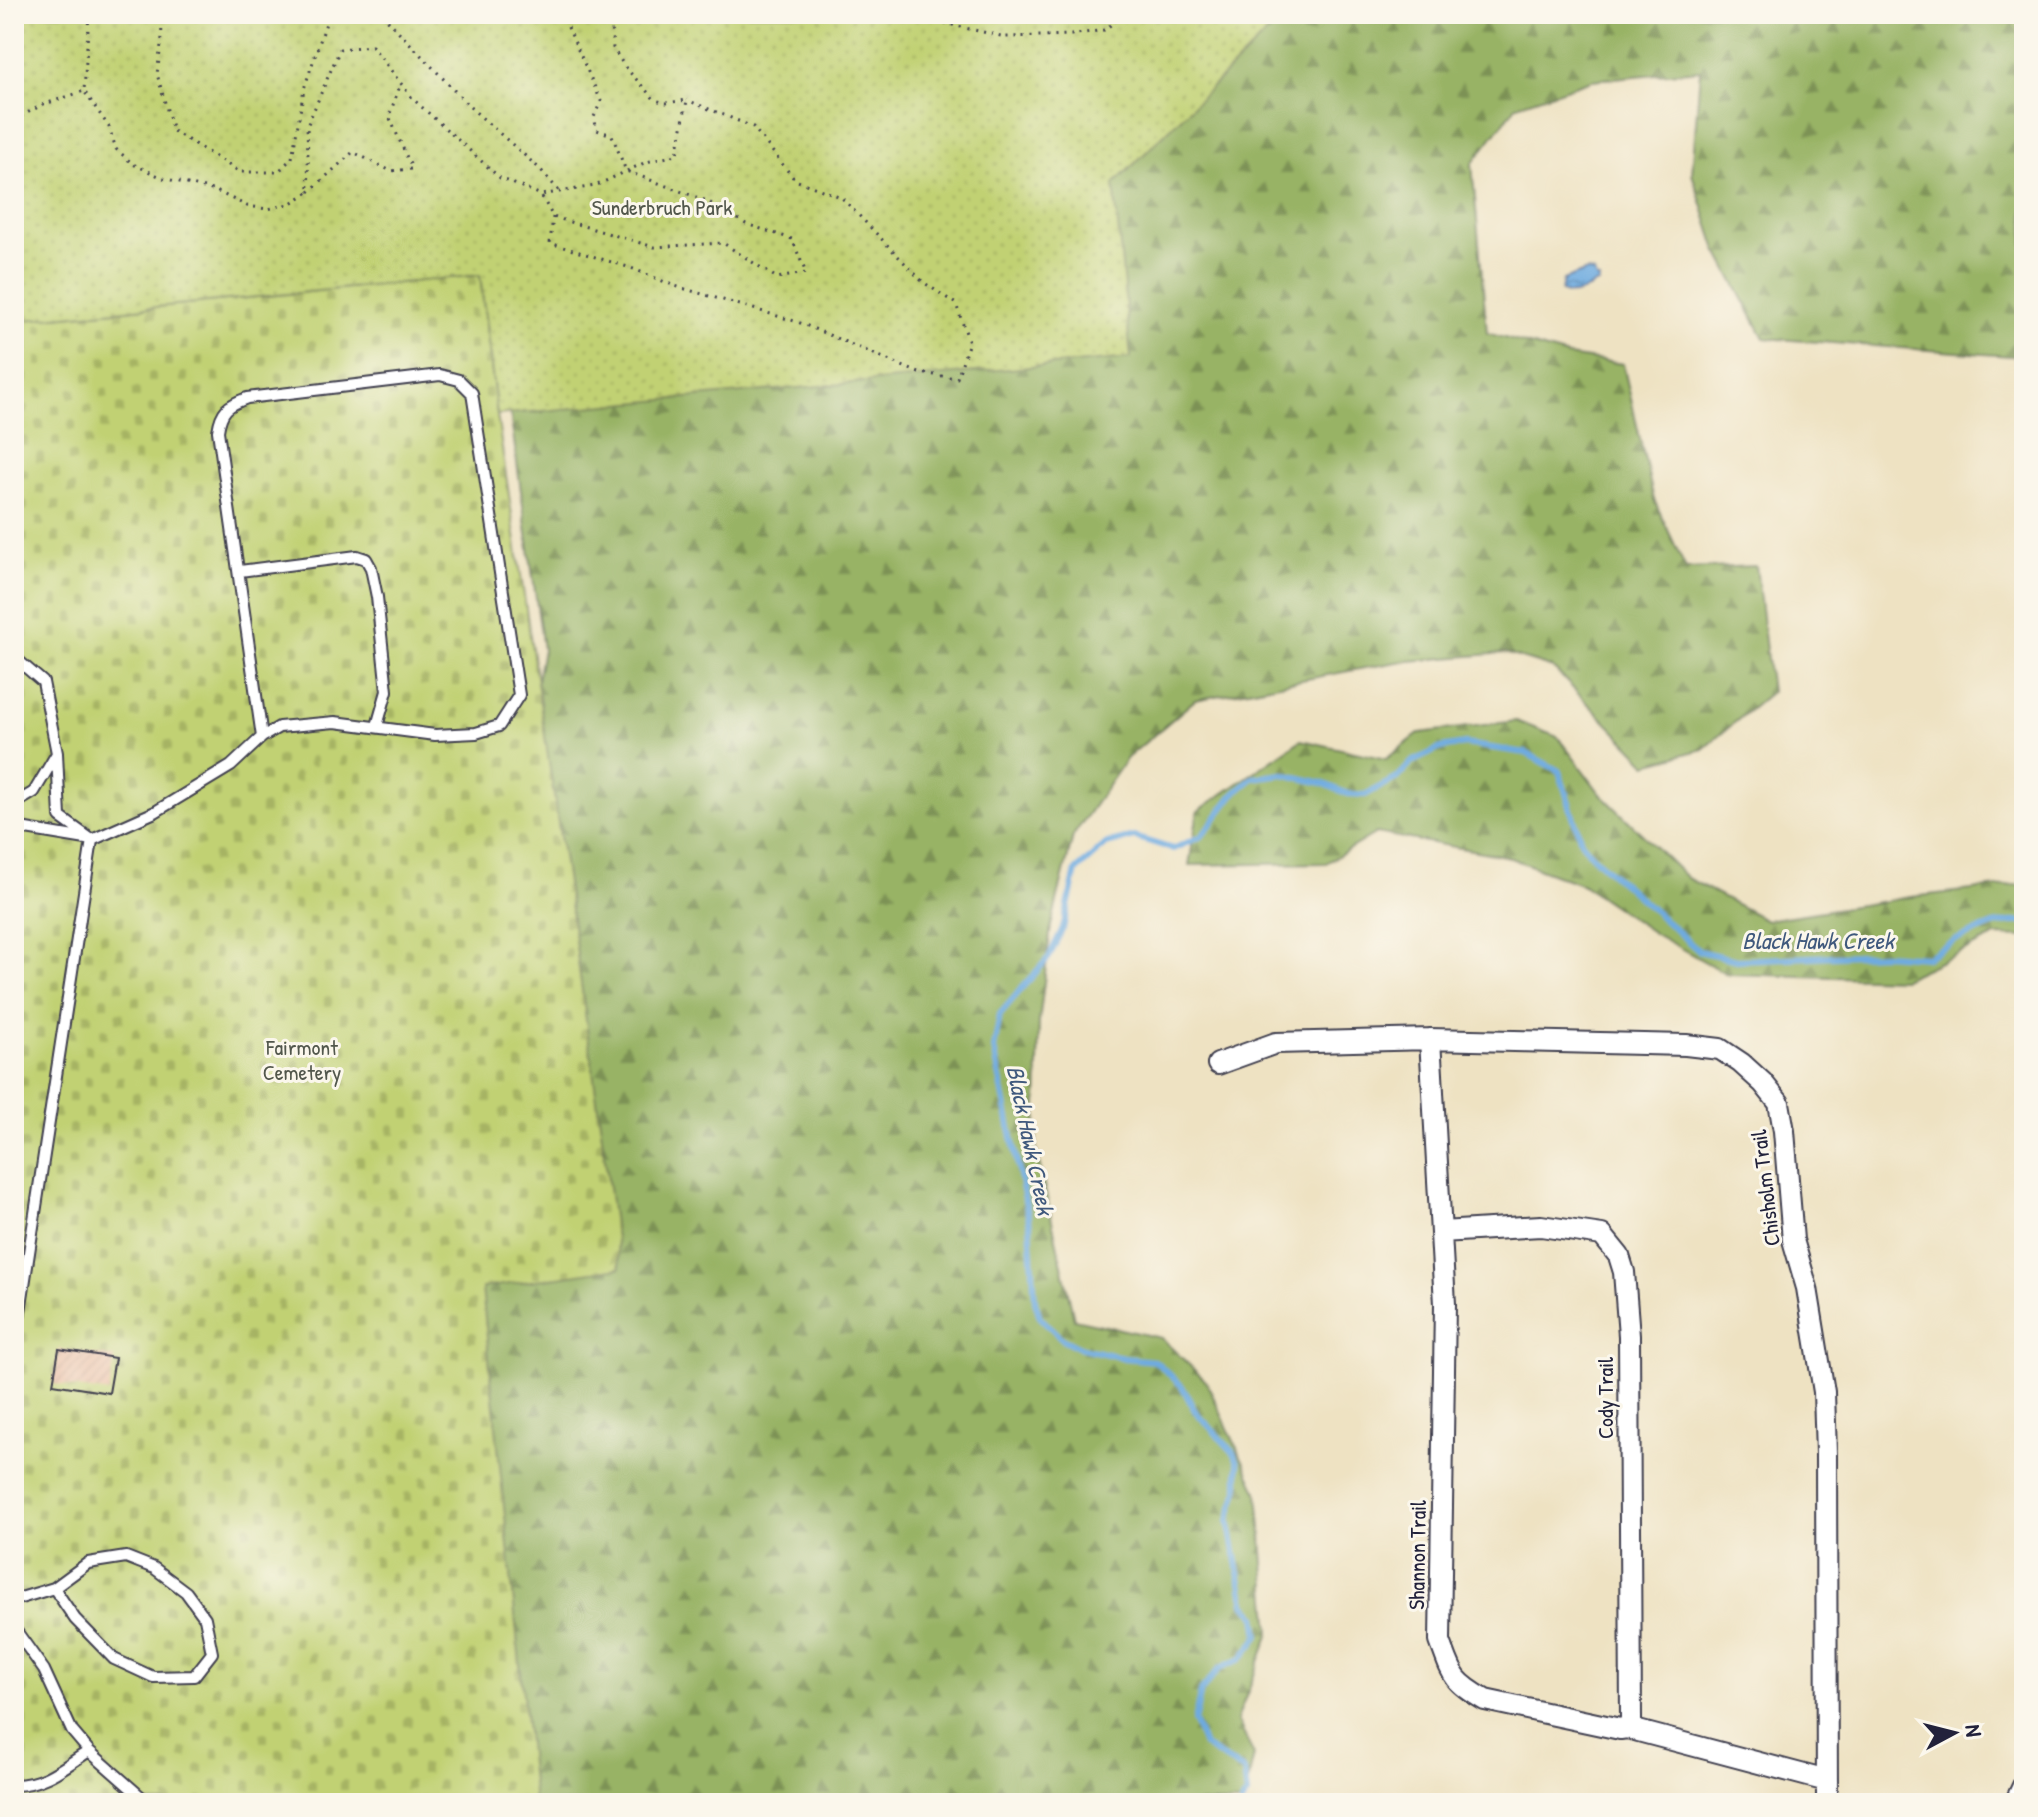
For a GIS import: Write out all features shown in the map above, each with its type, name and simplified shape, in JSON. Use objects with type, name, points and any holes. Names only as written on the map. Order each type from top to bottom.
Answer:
[{"type":"street","name":"Chisholm Trail","points":[[1218,1064],[1276,1043],[1430,1039],[1686,1045],[1720,1049],[1763,1083],[1779,1103],[1793,1240],[1807,1288],[1824,1392],[1827,1803]]},
{"type":"street","name":"Shannon Trail","points":[[1430,1039],[1445,1304],[1440,1641],[1452,1676],[1485,1700],[1627,1728],[1827,1781]]},
{"type":"street","name":"Cody Trail","points":[[1441,1232],[1541,1226],[1586,1232],[1602,1235],[1619,1256],[1624,1272],[1629,1336],[1631,1720],[1627,1728]]},
{"type":"street","points":[[2015,1803],[2024,1784]]},
{"type":"lane","points":[[14,827],[92,840],[155,812],[231,766],[262,737],[279,727],[335,722],[435,735],[476,733],[499,726],[519,695],[472,393],[459,380],[440,375],[247,398],[233,403],[220,415],[218,431],[262,737]]},
{"type":"lane","points":[[240,571],[357,556],[366,559],[377,597],[387,691],[377,726]]},
{"type":"lane","points":[[14,657],[43,682],[57,753],[60,817],[92,840]]},
{"type":"lane","points":[[14,804],[34,792],[57,753]]},
{"type":"lane","points":[[14,1351],[92,840]]},
{"type":"lane","points":[[14,1600],[54,1588],[88,1563],[126,1557],[154,1568],[186,1592],[205,1618],[212,1653],[194,1676],[153,1677],[114,1659],[75,1619],[54,1588]]},
{"type":"lane","points":[[14,1628],[44,1670],[72,1731],[89,1751],[148,1803]]},
{"type":"lane","points":[[14,1785],[30,1785],[46,1778],[89,1751]]},
{"type":"path","points":[[89,14],[84,91],[109,127],[116,149],[133,164],[163,178],[216,191],[247,206],[268,209],[290,204],[309,192],[353,152],[391,171],[412,169],[389,116],[401,83]]},
{"type":"path","points":[[161,14],[162,38],[157,74],[173,131],[240,172],[278,172],[292,158],[304,89],[326,23],[332,14]]},
{"type":"path","points":[[382,14],[471,108],[540,169],[561,192]]},
{"type":"path","points":[[553,217],[654,247],[723,243],[777,278],[806,273],[792,239],[746,224],[707,201],[626,171],[612,135],[597,130],[594,117],[601,101],[562,14]]},
{"type":"path","points":[[541,195],[553,217],[550,243],[631,268],[675,286],[798,322],[919,373],[957,378],[969,342],[956,304],[923,282],[841,197],[795,180],[753,127],[687,100],[666,103],[655,100],[625,67],[613,48],[610,14]]},
{"type":"path","points":[[914,14],[1005,37],[1071,35],[1104,30],[1121,17],[1120,14]]},
{"type":"path","points":[[309,192],[307,126],[340,49],[372,46],[413,99],[500,178],[541,195],[595,186],[646,162],[677,155],[687,100]]},
{"type":"path","points":[[14,120],[42,105],[84,91]]},
{"type":"green space","points":[[14,14],[2024,14],[2024,357],[1764,338],[1717,250],[1692,174],[1700,70],[1592,80],[1517,105],[1472,164],[1487,333],[1568,356],[1623,364],[1654,500],[1686,569],[1756,566],[1771,692],[1703,749],[1647,764],[1553,668],[1505,653],[1397,662],[1195,700],[1127,758],[1073,836],[1051,926],[1039,1022],[1036,1149],[1074,1319],[1161,1338],[1206,1381],[1258,1493],[1270,1633],[1237,1720],[1254,1755],[1243,1803],[223,1803],[426,1548],[527,735],[543,649],[507,391],[515,340],[455,334],[14,444]]},
{"type":"green space","name":"Sunderbruch Park","points":[[14,14],[1286,14],[1114,184],[1131,358],[497,415],[480,275],[14,321]]},
{"type":"green space","name":"Fairmont Cemetery","points":[[480,275],[497,415],[570,903],[620,1268],[482,1288],[534,1803],[14,1803],[14,321]]},
{"type":"green space","points":[[1516,721],[1558,737],[1600,793],[1687,878],[1766,920],[1911,897],[2024,884],[2024,937],[1996,936],[1903,979],[1727,974],[1655,934],[1583,885],[1505,856],[1376,833],[1326,863],[1189,865],[1198,811],[1301,740],[1386,759],[1420,733]]},
{"type":"water","points":[[1587,271],[1594,273],[1598,284],[1574,294],[1561,291],[1563,280]]},
{"type":"building","points":[[59,1349],[115,1358],[109,1393],[53,1384]]},
{"type":"waterway","name":"Black Hawk Creek","points":[[1241,1803],[1247,1795],[1244,1771],[1204,1746],[1194,1721],[1201,1691],[1220,1668],[1241,1659],[1259,1636],[1256,1616],[1245,1604],[1229,1520],[1238,1490],[1235,1454],[1195,1411],[1182,1386],[1155,1361],[1124,1358],[1078,1347],[1062,1339],[1040,1317],[1035,1301],[1030,1225],[994,1049],[1000,1014],[1049,957],[1063,928],[1076,871],[1106,844],[1134,837],[1173,849],[1202,836],[1234,794],[1253,778],[1283,774],[1322,783],[1348,794],[1365,795],[1397,778],[1412,762],[1441,748],[1465,744],[1526,753],[1559,771],[1581,841],[1591,855],[1699,951],[1737,960],[1884,954],[1927,957],[1956,940],[1993,925],[2024,922]]}]
